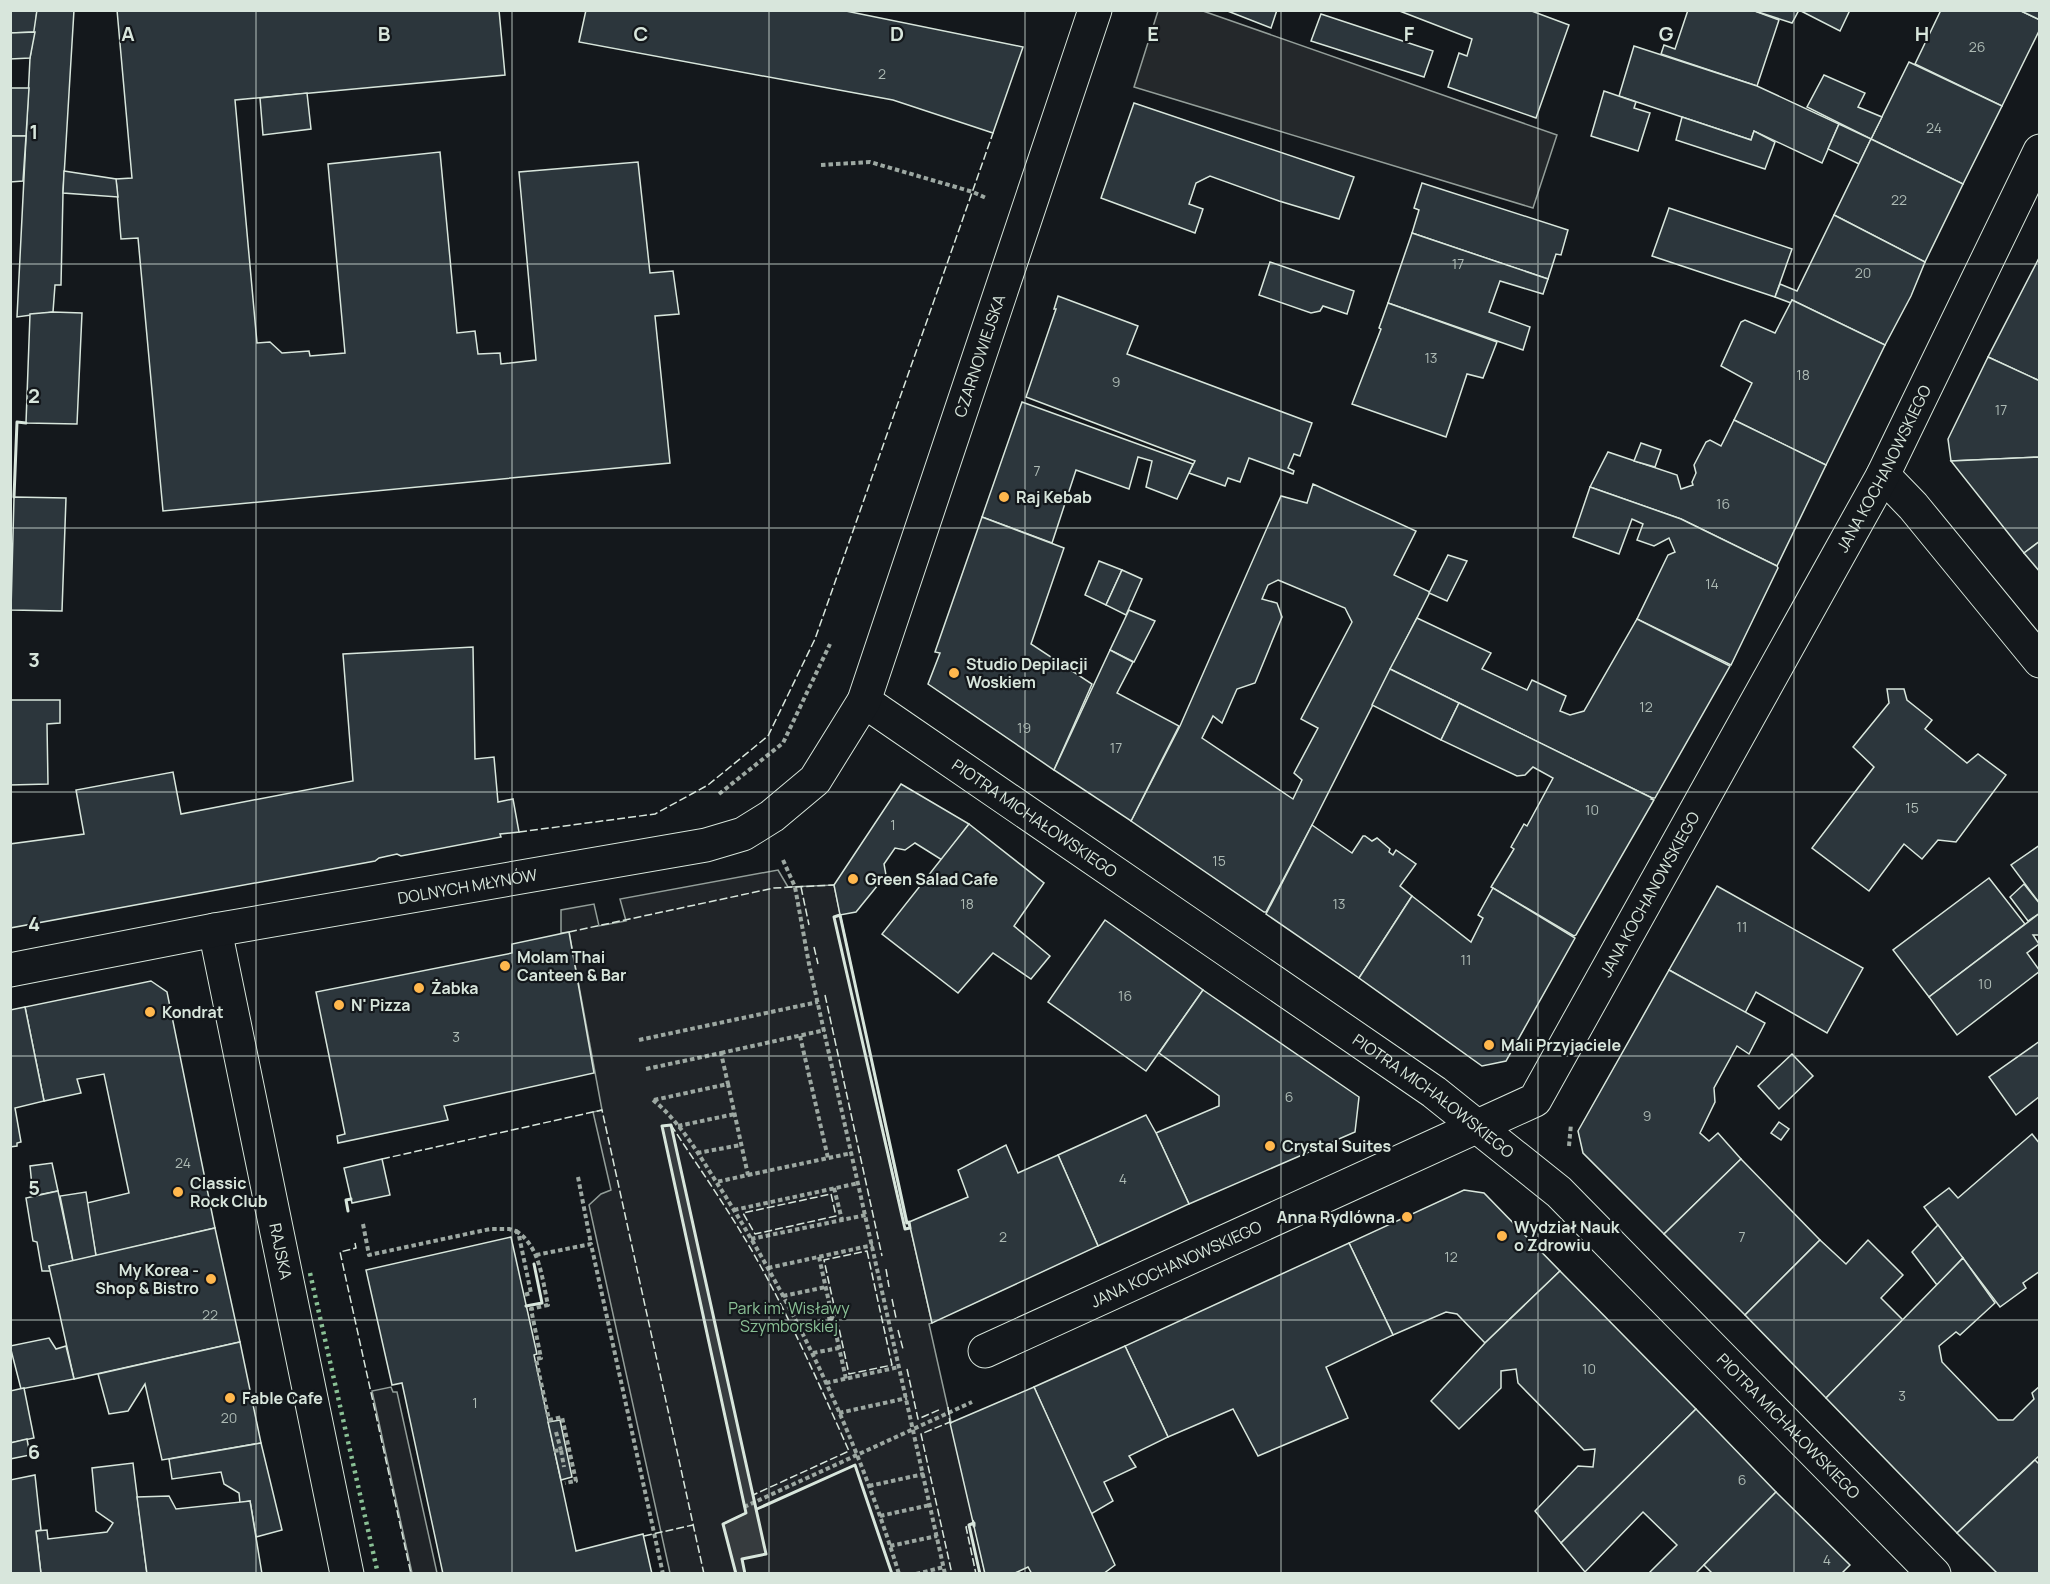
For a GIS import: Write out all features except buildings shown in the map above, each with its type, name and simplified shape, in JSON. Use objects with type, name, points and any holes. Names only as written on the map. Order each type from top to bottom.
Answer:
[{"type":"street","name":"CZARNOWIEJSKA","points":[[864,701],[1095,10]]},
{"type":"street","name":"JANA KOCHANOWSKIEGO","points":[[985,1351],[1535,1100],[1883,475],[2040,151]]},
{"type":"street","points":[[1883,475],[1913,506],[2040,660]]},
{"type":"street","name":"DOLNYCH MŁYNÓW","points":[[10,970],[215,930],[706,845],[743,834],[772,816],[815,780],[864,701]]},
{"type":"street","name":"PIOTRA MICHAŁOWSKIEGO","points":[[864,701],[1434,1092],[1559,1192],[1934,1574]]},
{"type":"street","name":"RAJSKA","points":[[215,930],[347,1574]]},
{"type":"path","points":[[822,165],[870,162],[973,192],[986,198]]},
{"type":"path","points":[[711,797],[721,793],[783,743],[830,644]]},
{"type":"path","points":[[783,860],[795,887],[818,1002],[945,1574]]},
{"type":"path","points":[[639,1040],[818,1002]]},
{"type":"path","points":[[646,1070],[825,1030]]},
{"type":"path","points":[[800,1036],[828,1158]]},
{"type":"path","points":[[721,1053],[748,1175]]},
{"type":"path","points":[[728,1084],[653,1100],[668,1112],[734,1210],[813,1353],[857,1456],[899,1574]]},
{"type":"path","points":[[678,1126],[735,1114]]},
{"type":"path","points":[[697,1154],[741,1145]]},
{"type":"path","points":[[716,1182],[852,1153]]},
{"type":"path","points":[[578,1177],[663,1574]]},
{"type":"path","points":[[734,1210],[859,1183]]},
{"type":"path","points":[[834,1188],[842,1220]]},
{"type":"path","points":[[751,1239],[866,1215]]},
{"type":"path","points":[[363,1224],[369,1255],[490,1229],[501,1228],[516,1231],[524,1236],[536,1255],[548,1305],[531,1309],[541,1358],[536,1359],[549,1420],[562,1418],[576,1481],[565,1483]]},
{"type":"path","points":[[516,1231],[531,1293],[524,1295]]},
{"type":"path","points":[[536,1255],[591,1244]]},
{"type":"path","points":[[768,1268],[873,1245]]},
{"type":"path","points":[[819,1257],[846,1379]]},
{"type":"path","points":[[783,1296],[826,1287]]},
{"type":"path","points":[[798,1325],[833,1318]]},
{"type":"path","points":[[813,1353],[839,1348]]},
{"type":"path","points":[[826,1383],[899,1367]]},
{"type":"path","points":[[838,1413],[907,1398]]},
{"type":"path","points":[[744,1507],[972,1402]]},
{"type":"path","points":[[556,1432],[564,1467]]},
{"type":"path","points":[[554,1451],[561,1450]]},
{"type":"path","points":[[868,1486],[924,1474]]},
{"type":"path","points":[[880,1516],[930,1505]]},
{"type":"path","points":[[890,1546],[937,1536]]},
{"type":"path","points":[[916,1574],[944,1567]]},
{"type":"green space","name":"Park im. Wisławy Szymborskiej","points":[[778,870],[788,887],[834,885],[906,1223],[909,1222],[932,1323],[929,1324],[985,1573],[670,1573],[589,1205],[601,1194],[611,1190],[593,1112],[602,1110],[569,932],[561,933],[561,910],[594,904],[599,926],[626,921],[620,899]]},
{"type":"green space","points":[[391,1387],[393,1392],[397,1392],[437,1573],[412,1573],[372,1391]]},
{"type":"shaded area","points":[[1158,11],[1203,11],[1557,135],[1533,208],[1134,87]]},
{"type":"shaded area","points":[[671,1125],[766,1554],[742,1559],[745,1573],[736,1573],[723,1524],[746,1513],[662,1126]]},
{"type":"hedge","points":[[310,1273],[378,1574]]},
{"type":"fence","points":[[519,832],[655,814],[708,785],[768,736],[815,639],[993,133]]},
{"type":"fence","points":[[569,932],[774,888],[834,885]]},
{"type":"fence","points":[[801,887],[809,925]]},
{"type":"fence","points":[[814,947],[818,964]]},
{"type":"fence","points":[[825,995],[882,1256]]},
{"type":"fence","points":[[382,1159],[602,1110],[704,1574]]},
{"type":"fence","points":[[671,1125],[728,1211],[760,1265],[849,1451],[753,1495]]},
{"type":"fence","points":[[831,1194],[836,1216],[755,1234],[743,1213],[831,1194]]},
{"type":"fence","points":[[355,1243],[356,1248],[340,1252],[411,1574]]},
{"type":"fence","points":[[867,1251],[892,1365],[849,1374],[824,1260],[867,1251]]},
{"type":"fence","points":[[886,1269],[889,1287]]},
{"type":"fence","points":[[892,1299],[896,1318]]},
{"type":"fence","points":[[898,1330],[903,1349]]},
{"type":"fence","points":[[907,1369],[918,1419],[941,1409]]},
{"type":"fence","points":[[948,1407],[950,1423]]},
{"type":"fence","points":[[951,1424],[950,1422],[921,1434],[952,1574]]},
{"type":"fence","points":[[973,1520],[974,1523],[966,1527],[976,1574]]},
{"type":"fence","points":[[644,1536],[693,1525]]},
{"type":"wall","points":[[14,497],[17,422],[26,423]]},
{"type":"wall","points":[[840,915],[907,1223],[909,1222],[910,1228],[905,1229],[834,917],[840,915]]},
{"type":"wall","points":[[736,1574],[723,1524],[746,1513],[662,1126],[671,1125],[766,1554],[742,1559],[745,1574]]},
{"type":"wall","points":[[348,1211],[346,1200],[351,1199]]},
{"type":"wall","points":[[526,1306],[542,1303],[534,1264]]},
{"type":"wall","points":[[757,1509],[855,1465],[892,1574]]},
{"type":"wall","points":[[974,1526],[974,1523],[969,1525],[980,1574]]},
{"type":"place","name":"Raj Kebab","points":[[1004,497]]},
{"type":"place","name":"Studio Depilacji Woskiem","points":[[954,673]]},
{"type":"place","name":"Green Salad Cafe","points":[[853,879]]},
{"type":"place","name":"Molam Thai Canteen & Bar","points":[[505,966]]},
{"type":"place","name":"Żabka","points":[[419,988]]},
{"type":"place","name":"N' Pizza","points":[[339,1005]]},
{"type":"place","name":"Kondrat","points":[[150,1012]]},
{"type":"place","name":"Mali Przyjaciele","points":[[1489,1045]]},
{"type":"place","name":"Crystal Suites","points":[[1270,1146]]},
{"type":"place","name":"Classic Rock Club","points":[[178,1192]]},
{"type":"place","name":"Anna Rydlówna","points":[[1407,1217]]},
{"type":"place","name":"Wydział Nauk o Zdrowiu","points":[[1502,1236]]},
{"type":"place","name":"My Korea - Shop & Bistro","points":[[211,1279]]},
{"type":"place","name":"Fable Cafe","points":[[230,1398]]}]
